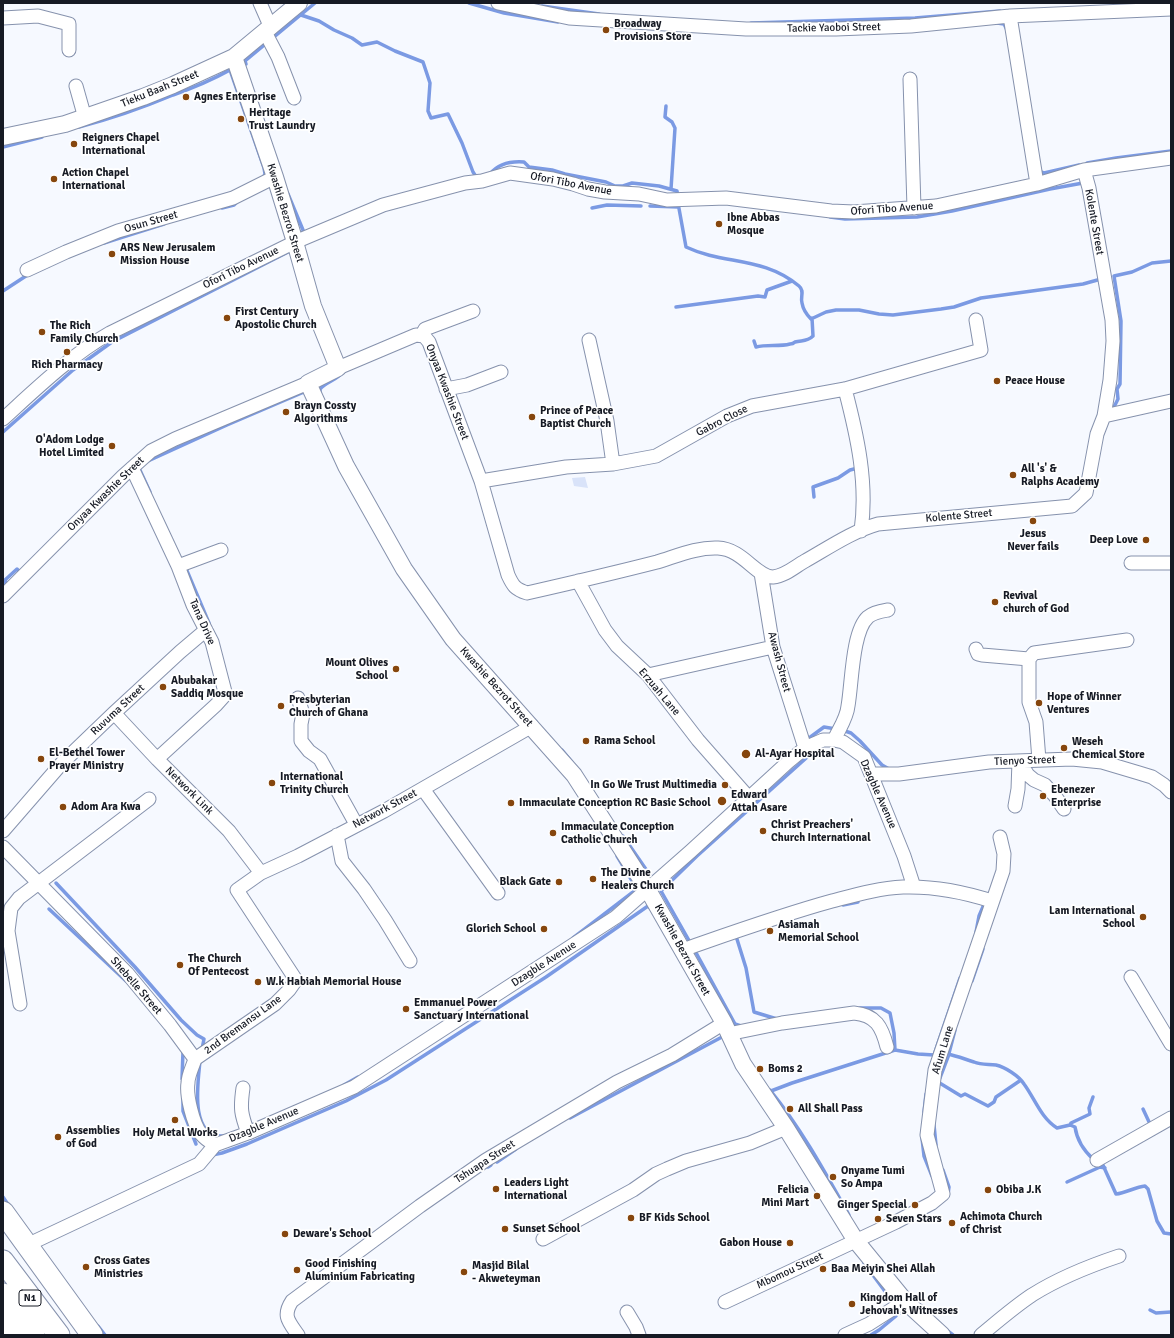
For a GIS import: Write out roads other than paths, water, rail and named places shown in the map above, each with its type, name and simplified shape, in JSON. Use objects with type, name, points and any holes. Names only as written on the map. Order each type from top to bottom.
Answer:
[{"type":"highway","points":[[3,1212],[92,1335]]},
{"type":"highway","name":"N1","points":[[3,1261],[59,1335]]},
{"type":"highway","name":"N1","points":[[3,1294],[34,1335]]},
{"type":"highway","points":[[3,1323],[13,1335]]},
{"type":"street","points":[[260,3],[268,30],[294,98]]},
{"type":"street","name":"Tieku Baah Street","points":[[3,137],[65,124],[167,88],[234,57],[299,3]]},
{"type":"street","name":"Tackie Yaoboi Street","points":[[498,3],[569,18],[746,29],[836,29],[911,26],[1010,16],[1171,9]]},
{"type":"street","points":[[3,18],[38,16],[69,24],[69,50]]},
{"type":"street","points":[[1010,16],[1037,184]]},
{"type":"street","name":"Kwashie Bezrot Street","points":[[234,57],[275,177],[313,306],[338,368]]},
{"type":"street","points":[[910,79],[914,208]]},
{"type":"street","points":[[76,86],[85,118]]},
{"type":"street","name":"Ofori Tibo Avenue","points":[[3,419],[37,388],[95,342],[189,293],[295,242],[383,205],[465,183],[482,181],[510,173],[565,181],[588,189],[605,192],[639,194],[660,199],[738,199],[831,211],[854,212],[936,206],[1037,184],[1084,170],[1171,158]]},
{"type":"street","name":"Kolente Street","points":[[762,573],[766,576],[774,577],[783,574],[830,546],[878,524],[1072,506],[1086,493],[1097,434],[1104,416],[1110,380],[1113,341],[1112,320],[1089,188],[1084,170]]},
{"type":"street","name":"Osun Street","points":[[28,270],[66,252],[118,231],[233,198],[275,177]]},
{"type":"street","points":[[424,336],[424,331],[426,329],[473,311]]},
{"type":"street","name":"Gabro Close","points":[[481,481],[566,467],[613,464],[656,456],[727,416],[752,406],[845,389],[981,350],[976,320]]},
{"type":"street","name":"Onyaa Kwashie Street","points":[[3,596],[151,451],[174,439],[308,383],[338,368],[416,335],[424,336],[429,342],[481,481],[496,536],[512,584],[518,590],[527,593],[706,548],[722,548],[731,551],[742,556],[762,573]]},
{"type":"street","points":[[589,340],[607,421],[613,464]]},
{"type":"street","points":[[446,389],[467,385],[501,372]]},
{"type":"street","name":"Kwashie Bezrot Street","points":[[308,383],[346,466],[404,569],[453,639],[574,775],[648,890],[726,1028],[743,1064],[786,1128],[856,1241],[905,1301],[934,1333]]},
{"type":"street","points":[[845,389],[860,456],[863,491],[863,518],[861,531]]},
{"type":"street","points":[[1104,416],[1171,402]]},
{"type":"street","name":"Tana Drive","points":[[132,468],[178,566],[193,605],[206,630],[217,657],[225,695],[157,759]]},
{"type":"street","points":[[178,566],[221,550]]},
{"type":"street","points":[[1131,563],[1171,563]]},
{"type":"street","name":"Awash Street","points":[[762,573],[773,647],[805,748]]},
{"type":"street","name":"Erzuah Lane","points":[[578,581],[604,630],[617,646],[648,675],[698,740],[749,798]]},
{"type":"street","points":[[834,740],[848,707],[854,656],[862,626],[869,616],[888,610]]},
{"type":"street","name":"Ruvuma Street","points":[[3,831],[62,763],[180,652],[206,630]]},
{"type":"street","points":[[1039,760],[1036,722],[1029,702],[1029,659],[1034,653],[1127,640]]},
{"type":"street","points":[[648,675],[773,647]]},
{"type":"street","points":[[976,649],[978,654],[982,655],[1029,659]]},
{"type":"street","points":[[298,698],[303,714],[301,724],[301,741],[310,752],[320,759],[356,824]]},
{"type":"street","name":"Network Link","points":[[114,713],[157,759],[229,831],[261,873]]},
{"type":"street","name":"Network Street","points":[[236,890],[261,873],[384,811],[532,726]]},
{"type":"street","name":"Dzagble Avenue","points":[[27,1245],[199,1164],[216,1145],[248,1133],[354,1087],[616,917],[648,890],[788,762],[805,748],[823,740],[843,742],[864,757],[904,856],[914,887]]},
{"type":"street","name":"Tienyo Street","points":[[872,774],[899,774],[989,762],[1072,759],[1102,762],[1152,778],[1164,785],[1171,792]]},
{"type":"street","points":[[1015,806],[1018,789],[1019,761]]},
{"type":"street","points":[[1019,761],[1028,775],[1034,780],[1045,784],[1064,809]]},
{"type":"street","points":[[423,789],[498,893]]},
{"type":"street","points":[[20,1004],[8,932],[11,908],[20,898],[149,799]]},
{"type":"street","points":[[337,835],[342,860],[385,920],[410,961]]},
{"type":"street","name":"Afum Lane","points":[[856,1241],[932,1203],[943,1194],[927,1135],[935,1070],[1003,871],[1004,854],[1000,837]]},
{"type":"street","name":"Shebelle Street","points":[[3,847],[127,973],[195,1058]]},
{"type":"street","points":[[682,950],[814,905],[869,892],[901,887],[914,887],[968,893],[992,901]]},
{"type":"street","name":"2nd Bremansu Lane","points":[[195,1058],[275,1004],[289,990],[296,980],[236,890]]},
{"type":"street","points":[[1131,977],[1171,1044]]},
{"type":"street","points":[[726,1028],[782,1023],[854,1013],[863,1014],[872,1017],[884,1032],[887,1047]]},
{"type":"street","name":"Tshuapa Street","points":[[298,1335],[287,1320],[287,1309],[292,1302],[420,1206],[486,1160],[617,1082],[726,1028]]},
{"type":"street","points":[[195,1058],[188,1082],[191,1109],[200,1133],[208,1141],[216,1145]]},
{"type":"street","points":[[243,1088],[240,1108],[241,1116],[248,1133]]},
{"type":"street","points":[[1097,1160],[1171,1118]]},
{"type":"street","points":[[543,1239],[633,1190],[656,1174],[686,1160],[750,1143],[786,1128]]},
{"type":"street","name":"Mbomou Street","points":[[725,1302],[856,1241]]},
{"type":"street","points":[[981,1335],[1032,1295],[1061,1279],[1090,1266],[1119,1256]]},
{"type":"street","points":[[845,1335],[869,1324],[905,1301]]},
{"type":"street","points":[[627,1312],[636,1327],[638,1335]]},
{"type":"waterway","points":[[246,64],[245,61],[315,3]]},
{"type":"waterway","points":[[469,3],[504,13],[558,22]]},
{"type":"waterway","points":[[542,6],[599,14]]},
{"type":"waterway","points":[[751,23],[915,18],[1000,11]]},
{"type":"waterway","points":[[301,15],[319,21],[352,38],[362,45],[377,42],[423,62],[430,83],[428,111],[431,118],[448,114],[477,178]]},
{"type":"waterway","points":[[997,23],[1004,24],[1007,30]]},
{"type":"waterway","points":[[79,127],[115,117],[150,104],[202,84],[230,70],[264,168],[265,174],[263,178]]},
{"type":"waterway","points":[[666,106],[665,117],[672,122],[675,128],[671,189]]},
{"type":"waterway","points":[[3,147],[42,137]]},
{"type":"waterway","points":[[1087,163],[1171,151]]},
{"type":"waterway","points":[[490,174],[501,165],[514,162],[524,162],[529,167],[552,170],[606,182],[615,186],[623,186],[632,183],[659,186],[677,191],[678,197]]},
{"type":"waterway","points":[[1040,169],[1041,172],[1044,173],[1079,165]]},
{"type":"waterway","points":[[830,217],[845,219],[917,217],[952,211],[1050,189],[1083,183],[1084,185]]},
{"type":"waterway","points":[[288,194],[303,230],[303,235]]},
{"type":"waterway","points":[[222,208],[234,205],[237,202]]},
{"type":"waterway","points":[[678,203],[686,247],[700,253],[757,265],[785,276],[801,288],[805,312],[811,319],[826,312],[836,310],[859,310],[893,315],[941,309],[954,307],[981,298],[1083,284],[1101,279]]},
{"type":"waterway","points":[[592,208],[607,205],[641,206]]},
{"type":"waterway","points":[[650,206],[678,207]]},
{"type":"waterway","points":[[104,243],[164,224]]},
{"type":"waterway","points":[[3,432],[73,370],[112,342],[288,252]]},
{"type":"waterway","points":[[1112,411],[1118,399],[1117,389],[1120,384],[1121,321],[1114,276],[1132,272],[1152,263],[1171,261]]},
{"type":"waterway","points":[[3,291],[29,274]]},
{"type":"waterway","points":[[676,307],[758,296],[765,297],[767,290],[792,281]]},
{"type":"waterway","points":[[754,341],[756,347],[786,345],[809,339],[813,336],[812,318]]},
{"type":"waterway","points":[[320,393],[320,389],[322,387],[343,372]]},
{"type":"waterway","points":[[148,461],[304,392],[306,394]]},
{"type":"waterway","points":[[814,497],[813,487],[838,478],[850,470],[858,467]]},
{"type":"waterway","points":[[139,468],[150,492]]},
{"type":"waterway","points":[[185,566],[209,623]]},
{"type":"waterway","points":[[3,586],[6,582],[5,580],[17,569],[20,572],[22,570]]},
{"type":"waterway","points":[[805,741],[824,727],[836,729]]},
{"type":"waterway","points":[[842,730],[851,733],[882,765],[889,769]]},
{"type":"waterway","points":[[562,750],[572,762]]},
{"type":"waterway","points":[[691,944],[661,891],[697,856],[814,751]]},
{"type":"waterway","points":[[623,836],[652,878],[655,876]]},
{"type":"waterway","points":[[573,938],[637,889],[617,856]]},
{"type":"waterway","points":[[56,883],[135,967],[181,1020],[197,1035],[204,1039],[202,1049]]},
{"type":"waterway","points":[[843,905],[858,902]]},
{"type":"waterway","points":[[976,932],[979,916],[985,902]]},
{"type":"waterway","points":[[212,1155],[247,1144],[346,1101],[386,1080],[546,977],[648,906],[651,909]]},
{"type":"waterway","points":[[49,909],[126,981]]},
{"type":"waterway","points":[[736,936],[746,968],[754,1012],[777,1019]]},
{"type":"waterway","points":[[694,949],[735,1024],[741,1026]]},
{"type":"waterway","points":[[972,981],[983,949]]},
{"type":"waterway","points":[[934,1055],[960,978]]},
{"type":"waterway","points":[[860,1008],[881,1008],[890,1013],[894,1033],[895,1050],[934,1055]]},
{"type":"waterway","points":[[940,1078],[948,1057],[955,1030]]},
{"type":"waterway","points":[[570,1118],[722,1037]]},
{"type":"waterway","points":[[771,1091],[895,1050]]},
{"type":"waterway","points":[[182,1079],[183,1051]]},
{"type":"waterway","points":[[947,1054],[979,1064],[996,1065],[1012,1072],[1022,1081],[1042,1114],[1057,1128],[1070,1125],[1071,1123],[1090,1114],[1089,1108],[1093,1097]]},
{"type":"waterway","points":[[200,1061],[197,1095],[200,1119],[205,1128],[213,1134],[224,1136]]},
{"type":"waterway","points":[[344,1085],[358,1077]]},
{"type":"waterway","points":[[938,1082],[961,1096],[965,1094],[988,1106],[994,1102],[996,1097],[1021,1080]]},
{"type":"waterway","points":[[770,1090],[802,1135],[849,1215]]},
{"type":"waterway","points":[[924,1112],[926,1094]]},
{"type":"waterway","points":[[183,1099],[183,1111],[196,1144]]},
{"type":"waterway","points":[[1143,1109],[1150,1124]]},
{"type":"waterway","points":[[934,1125],[936,1145]]},
{"type":"waterway","points":[[1070,1125],[1075,1127],[1077,1137],[1087,1153],[1094,1160]]},
{"type":"waterway","points":[[922,1138],[924,1156],[932,1176]]},
{"type":"waterway","points":[[497,1162],[516,1149]]},
{"type":"waterway","points":[[1100,1162],[1102,1163],[1116,1194],[1145,1186],[1148,1189],[1157,1221],[1164,1233],[1171,1234]]},
{"type":"waterway","points":[[1067,1182],[1100,1167],[1105,1168],[1104,1167]]},
{"type":"waterway","points":[[943,1170],[949,1187],[948,1194]]},
{"type":"waterway","points":[[3,1197],[9,1206]]},
{"type":"waterway","points":[[864,1263],[896,1304]]},
{"type":"waterway","points":[[900,1313],[904,1310]]},
{"type":"waterway","points":[[1150,1310],[1156,1313],[1171,1312]]},
{"type":"waterway","points":[[871,1335],[896,1316]]},
{"type":"waterway","points":[[98,1326],[105,1335]]},
{"type":"waterway","points":[[945,1329],[953,1335]]},
{"type":"place","name":"Broadway Provisions Store","points":[[606,30]]},
{"type":"place","name":"Agnes Enterprise","points":[[186,97]]},
{"type":"place","name":"Heritage Trust Laundry","points":[[241,119]]},
{"type":"place","name":"Reigners Chapel International","points":[[74,144]]},
{"type":"place","name":"Action Chapel International","points":[[54,179]]},
{"type":"place","name":"Ibne Abbas Mosque","points":[[719,224]]},
{"type":"place","name":"ARS New Jerusalem Mission House","points":[[112,254]]},
{"type":"place","name":"First Century Apostolic Church","points":[[227,318]]},
{"type":"place","name":"The Rich Family Church","points":[[42,332]]},
{"type":"place","name":"Rich Pharmacy","points":[[67,352]]},
{"type":"place","name":"Peace House","points":[[997,381]]},
{"type":"place","name":"Brayn Cossty Algorithms","points":[[286,412]]},
{"type":"place","name":"Prince of Peace Baptist Church","points":[[532,417]]},
{"type":"place","name":"O'Adom Lodge Hotel Limited","points":[[112,446]]},
{"type":"place","name":"All 's' & Ralphs Academy","points":[[1013,475]]},
{"type":"place","name":"Jesus Never fails","points":[[1033,521]]},
{"type":"place","name":"Deep Love","points":[[1146,540]]},
{"type":"place","name":"Revival church of God","points":[[995,602]]},
{"type":"place","name":"Mount Olives School","points":[[396,669]]},
{"type":"place","name":"Abubakar Saddiq Mosque","points":[[163,687]]},
{"type":"place","name":"Hope of Winner Ventures","points":[[1039,703]]},
{"type":"place","name":"Presbyterian Church of Ghana","points":[[281,706]]},
{"type":"place","name":"Rama School","points":[[586,741]]},
{"type":"place","name":"Weseh Chemical Store","points":[[1064,748]]},
{"type":"place","name":"Al-Ayar Hospital","points":[[746,754]]},
{"type":"place","name":"El-Bethel Tower Prayer Ministry","points":[[41,759]]},
{"type":"place","name":"International Trinity Church","points":[[272,783]]},
{"type":"place","name":"In Go We Trust Multimedia","points":[[725,785]]},
{"type":"place","name":"Ebenezer Enterprise","points":[[1043,796]]},
{"type":"place","name":"Edward Attah Asare","points":[[722,801]]},
{"type":"place","name":"Immaculate Conception RC Basic School","points":[[511,803]]},
{"type":"place","name":"Adom Ara Kwa","points":[[63,807]]},
{"type":"place","name":"Christ Preachers' Church International","points":[[763,831]]},
{"type":"place","name":"Immaculate Conception Catholic Church","points":[[553,833]]},
{"type":"place","name":"The Divine Healers Church","points":[[593,879]]},
{"type":"place","name":"Black Gate","points":[[559,882]]},
{"type":"place","name":"Lam International School","points":[[1143,917]]},
{"type":"place","name":"Glorich School","points":[[544,929]]},
{"type":"place","name":"Asiamah Memorial School","points":[[770,931]]},
{"type":"place","name":"The Church Of Pentecost","points":[[180,965]]},
{"type":"place","name":"W.k Habiah Memorial House","points":[[258,982]]},
{"type":"place","name":"Emmanuel Power Sanctuary International","points":[[406,1009]]},
{"type":"place","name":"Boms 2","points":[[760,1069]]},
{"type":"place","name":"All Shall Pass","points":[[790,1109]]},
{"type":"place","name":"Holy Metal Works","points":[[175,1120]]},
{"type":"place","name":"Assemblies of God","points":[[58,1137]]},
{"type":"place","name":"Onyame Tumi So Ampa","points":[[833,1177]]},
{"type":"place","name":"Leaders Light International","points":[[496,1189]]},
{"type":"place","name":"Obiba J.K","points":[[988,1190]]},
{"type":"place","name":"Felicia Mini Mart","points":[[817,1196]]},
{"type":"place","name":"Ginger Special","points":[[915,1205]]},
{"type":"place","name":"BF Kids School","points":[[631,1218]]},
{"type":"place","name":"Seven Stars","points":[[878,1219]]},
{"type":"place","name":"Achimota Church of Christ","points":[[952,1223]]},
{"type":"place","name":"Sunset School","points":[[505,1229]]},
{"type":"place","name":"Deware's School","points":[[285,1234]]},
{"type":"place","name":"Gabon House","points":[[790,1243]]},
{"type":"place","name":"Cross Gates Ministries","points":[[86,1267]]},
{"type":"place","name":"Baa Meiyin Shei Allah","points":[[823,1269]]},
{"type":"place","name":"Good Finishing Aluminium Fabricating","points":[[297,1270]]},
{"type":"place","name":"Masjid Bilal - Akweteyman","points":[[464,1272]]},
{"type":"place","name":"Kingdom Hall of Jehovah's Witnesses","points":[[852,1304]]}]
